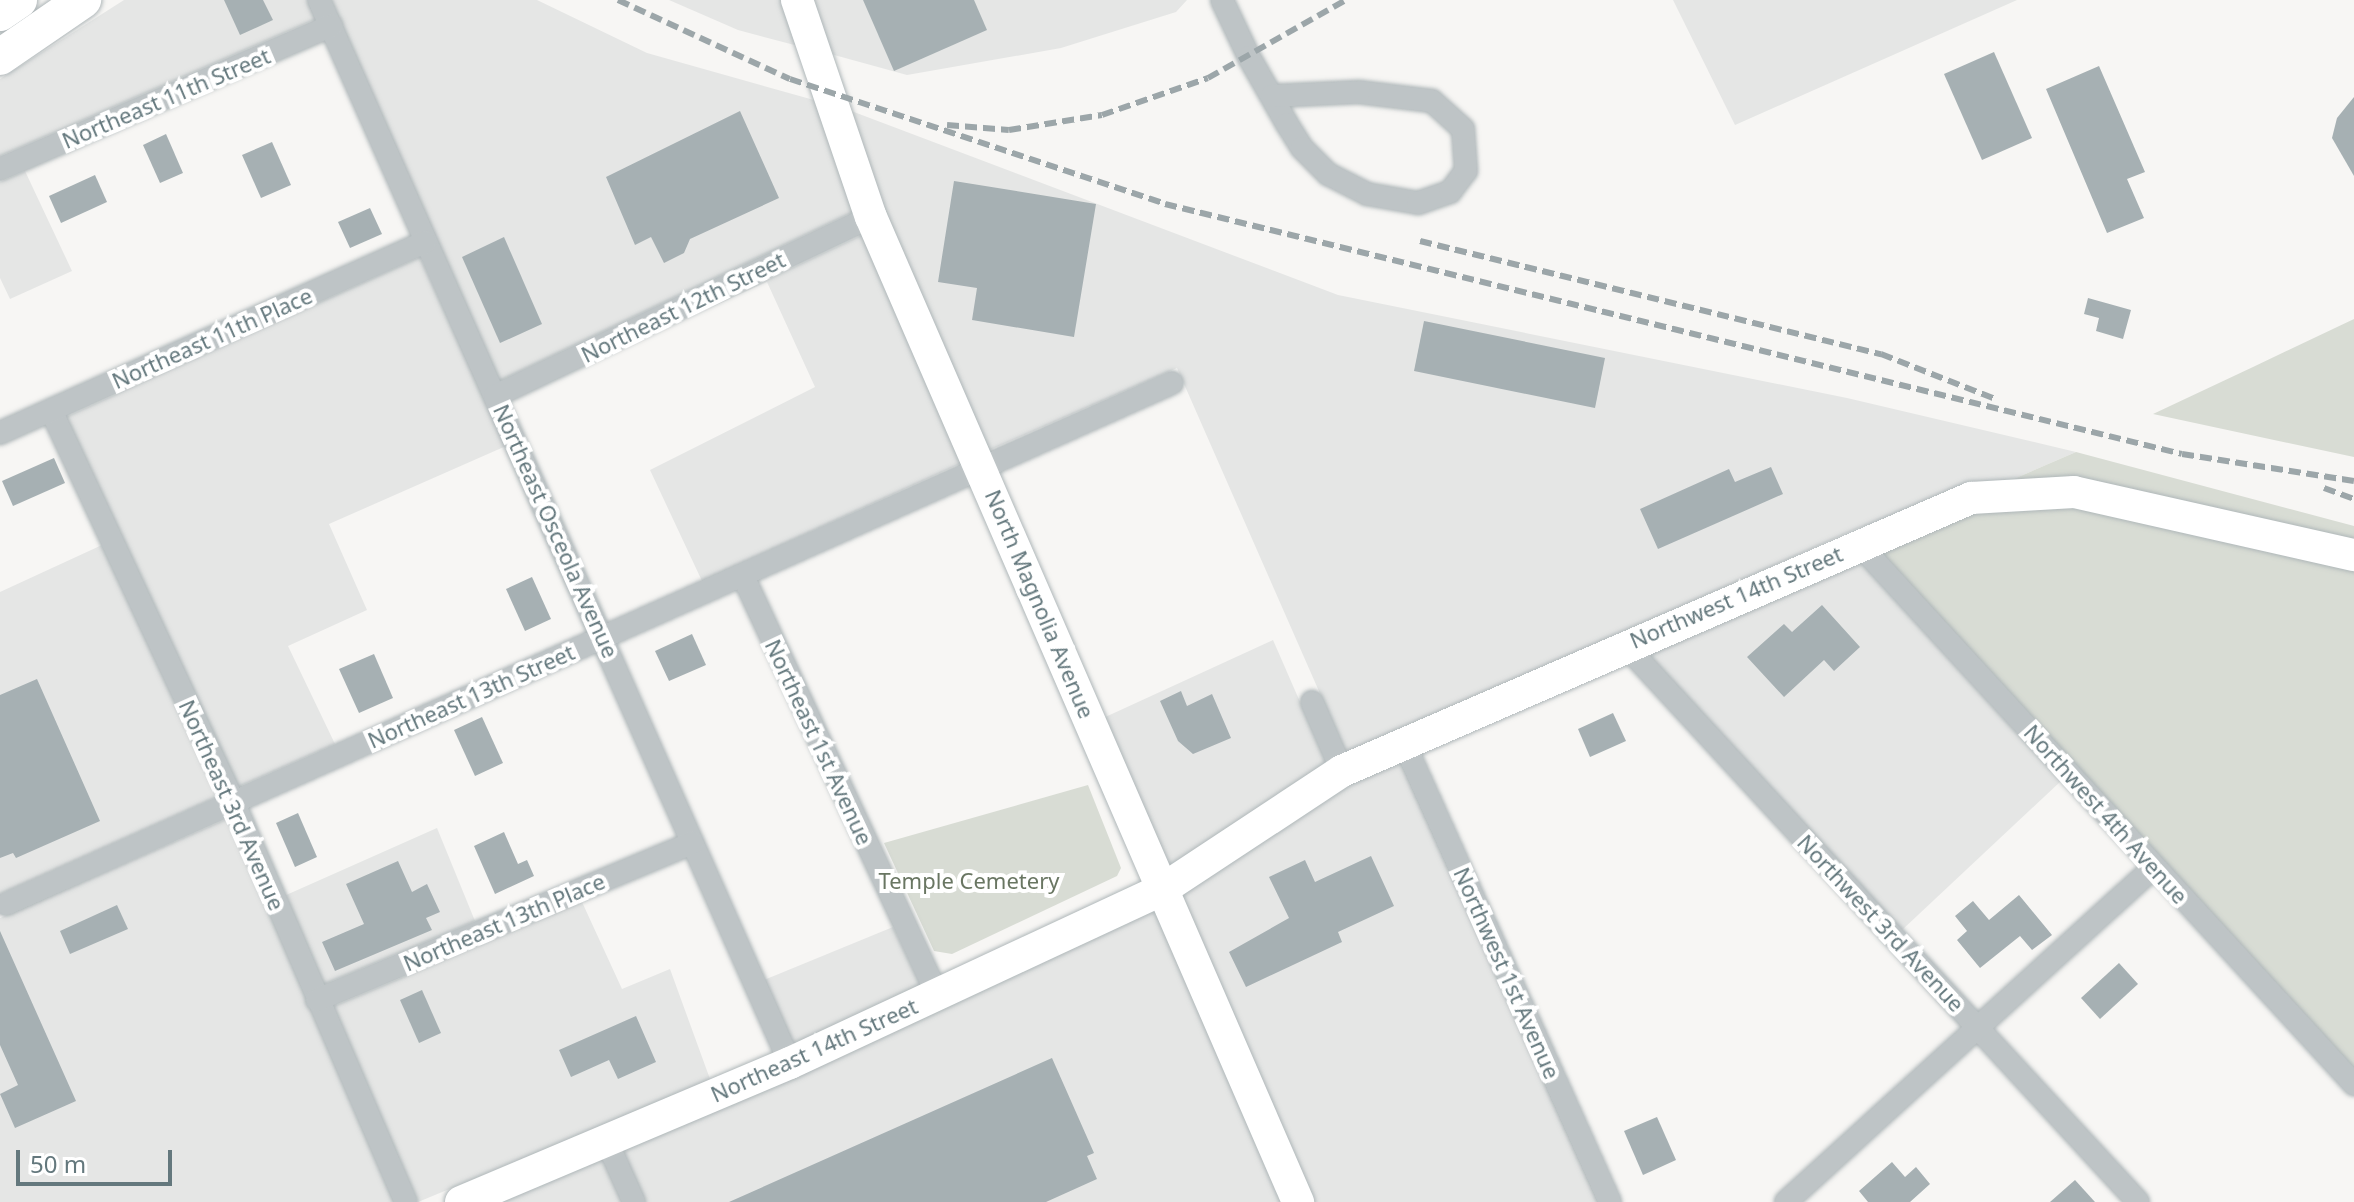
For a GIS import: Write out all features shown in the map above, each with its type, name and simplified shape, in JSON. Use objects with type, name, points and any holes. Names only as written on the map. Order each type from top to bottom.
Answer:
[{"type":"main road","points":[[0,13],[19,0]]},
{"type":"main road","points":[[0,57],[83,0]]},
{"type":"street","name":"Northeast Osceola Avenue","points":[[319,0],[604,636],[790,1063]]},
{"type":"street","name":"North Magnolia Avenue","points":[[797,0],[871,217],[1298,1202]]},
{"type":"street","points":[[1222,0],[1272,96],[1315,164],[1367,194],[1428,201],[1450,192],[1466,171],[1463,129],[1432,101],[1359,92],[1272,96]]},
{"type":"street","name":"Northeast 11th Street","points":[[0,169],[331,26]]},
{"type":"street","name":"Northeast 12th Street","points":[[495,396],[871,217]]},
{"type":"street","name":"Northeast 11th Place","points":[[0,433],[425,242]]},
{"type":"street","name":"Northeast 13th Street","points":[[6,904],[1172,383]]},
{"type":"street","name":"Northeast 3rd Avenue","points":[[51,410],[234,803],[406,1202]]},
{"type":"street","name":"Northwest 14th Street","points":[[1163,889],[1342,771],[1625,645],[1971,498],[2074,492],[2354,555]]},
{"type":"street","name":"Northwest 4th Avenue","points":[[1859,544],[2354,1084]]},
{"type":"street","name":"Northeast 1st Avenue","points":[[743,576],[937,994]]},
{"type":"street","name":"Northwest 3rd Avenue","points":[[1625,645],[2138,1202]]},
{"type":"street","points":[[1312,702],[1342,771]]},
{"type":"street","name":"Northwest 1st Avenue","points":[[1404,743],[1610,1202]]},
{"type":"street","name":"Northeast 13th Place","points":[[317,1000],[692,843]]},
{"type":"street","points":[[1800,1198],[1975,1025],[2154,867]]},
{"type":"street","name":"Northeast 14th Street","points":[[461,1202],[790,1063],[1163,889]]},
{"type":"street","points":[[607,1142],[634,1202]]},
{"type":"shaded area","points":[[124,0],[308,0],[316,19],[0,156],[0,79]]},
{"type":"shaded area","points":[[331,0],[537,0],[647,53],[821,102],[857,210],[499,381]]},
{"type":"shaded area","points":[[669,0],[785,0],[802,47],[738,30]]},
{"type":"shaded area","points":[[808,0],[1187,0],[1176,12],[1061,48],[907,75],[827,53]]},
{"type":"shaded area","points":[[1673,0],[2017,0],[1735,125]]},
{"type":"shaded area","points":[[846,109],[1338,295],[1847,398],[2076,452],[2002,484],[1858,528],[1347,755],[1177,368],[985,452],[881,213]]},
{"type":"shaded area","points":[[25,171],[72,271],[10,299],[0,278],[0,182]]},
{"type":"shaded area","points":[[866,233],[966,461],[702,581],[650,470],[815,387],[767,282],[674,324]]},
{"type":"shaded area","points":[[420,257],[506,446],[329,524],[367,610],[288,646],[335,744],[238,787],[66,417]]},
{"type":"shaded area","points":[[102,545],[219,796],[0,894],[0,592]]},
{"type":"shaded area","points":[[1857,558],[2061,781],[1902,930],[1644,650]]},
{"type":"shaded area","points":[[1273,640],[1328,766],[1167,872],[1101,719]]},
{"type":"shaded area","points":[[1399,758],[1599,1202],[1310,1202],[1177,894],[1347,781]]},
{"type":"shaded area","points":[[229,818],[394,1202],[0,1202],[0,918]]},
{"type":"shaded area","points":[[437,828],[475,921],[322,985],[284,896]]},
{"type":"shaded area","points":[[582,902],[622,989],[670,969],[710,1079],[775,1055],[418,1202],[332,1007]]},
{"type":"shaded area","points":[[1158,905],[1287,1202],[645,1202],[621,1149]]},
{"type":"shaded area","points":[[893,927],[922,988],[794,1047],[764,980]]},
{"type":"shaded area","points":[[602,1157],[622,1202],[493,1202]]},
{"type":"green space","points":[[2354,319],[2354,457],[2153,414],[2253,367]]},
{"type":"green space","points":[[2076,452],[2354,526],[2354,543],[2002,484]]},
{"type":"green space","points":[[2075,504],[2354,567],[2354,1068],[1878,549],[1974,510]]},
{"type":"green space","name":"Temple Cemetery","points":[[1088,785],[1121,868],[1117,876],[952,954],[934,951],[884,843]]},
{"type":"building","points":[[224,0],[263,0],[273,20],[240,35]]},
{"type":"building","points":[[863,0],[974,0],[987,30],[894,71]]},
{"type":"building","points":[[1994,52],[2032,138],[1982,160],[1944,74]]},
{"type":"building","points":[[2099,66],[2145,172],[2127,179],[2144,218],[2107,233],[2046,89]]},
{"type":"building","points":[[2354,97],[2354,176],[2332,138],[2337,118]]},
{"type":"building","points":[[740,111],[779,198],[690,239],[684,253],[664,263],[651,237],[635,245],[606,177]]},
{"type":"building","points":[[166,134],[183,173],[160,183],[143,145]]},
{"type":"building","points":[[272,142],[291,185],[261,198],[242,155]]},
{"type":"building","points":[[95,175],[107,202],[61,223],[49,196]]},
{"type":"building","points":[[954,181],[1096,204],[1074,337],[972,320],[977,288],[938,282]]},
{"type":"building","points":[[370,208],[382,234],[350,248],[338,222]]},
{"type":"building","points":[[504,237],[542,324],[500,343],[462,257]]},
{"type":"building","points":[[2088,298],[2131,310],[2123,339],[2096,331],[2099,318],[2084,314]]},
{"type":"building","points":[[1424,321],[1605,358],[1595,408],[1414,371]]},
{"type":"building","points":[[54,458],[65,483],[13,506],[2,481]]},
{"type":"building","points":[[1771,467],[1783,494],[1658,549],[1640,509],[1729,469],[1735,482]]},
{"type":"building","points":[[532,577],[551,619],[525,631],[506,589]]},
{"type":"building","points":[[1822,605],[1860,647],[1834,671],[1824,660],[1784,697],[1747,657],[1784,624],[1792,632]]},
{"type":"building","points":[[692,634],[706,665],[669,681],[655,651]]},
{"type":"building","points":[[374,654],[393,698],[359,713],[339,669]]},
{"type":"building","points":[[37,679],[100,821],[16,858],[13,853],[0,858],[0,695]]},
{"type":"building","points":[[1181,691],[1187,706],[1212,694],[1231,738],[1193,754],[1178,741],[1160,701]]},
{"type":"building","points":[[1613,713],[1626,741],[1590,757],[1578,729]]},
{"type":"building","points":[[482,717],[503,763],[475,776],[454,730]]},
{"type":"building","points":[[298,813],[317,857],[295,867],[276,823]]},
{"type":"building","points":[[504,832],[518,864],[527,860],[534,876],[495,894],[474,846]]},
{"type":"building","points":[[1371,856],[1394,906],[1338,932],[1342,942],[1246,987],[1229,952],[1289,918],[1269,877],[1305,860],[1315,882]]},
{"type":"building","points":[[398,861],[412,892],[427,884],[440,912],[426,918],[432,930],[335,971],[322,942],[364,924],[346,884]]},
{"type":"building","points":[[2019,895],[2052,935],[2032,950],[2020,936],[1980,968],[1957,940],[1967,931],[1955,916],[1973,901],[1989,920]]},
{"type":"building","points":[[117,905],[128,929],[70,954],[60,931]]},
{"type":"building","points":[[0,931],[76,1101],[15,1128],[0,1094],[18,1085],[0,1045]]},
{"type":"building","points":[[2119,963],[2138,984],[2100,1019],[2081,998]]},
{"type":"building","points":[[422,990],[441,1033],[419,1043],[400,1000]]},
{"type":"building","points":[[636,1016],[656,1062],[618,1079],[609,1060],[571,1077],[559,1050]]},
{"type":"building","points":[[1052,1058],[1094,1153],[1087,1156],[1097,1179],[1046,1202],[729,1202]]},
{"type":"building","points":[[1657,1117],[1676,1160],[1643,1175],[1624,1131]]},
{"type":"building","points":[[1892,1162],[1905,1177],[1916,1167],[1930,1184],[1910,1202],[1868,1202],[1859,1191]]},
{"type":"building","points":[[2075,1180],[2095,1202],[2050,1202]]},
{"type":"railway","points":[[618,0],[790,79],[1165,204],[2182,454],[2354,481]]},
{"type":"railway","points":[[947,125],[1009,130],[1102,115],[1208,78],[1346,0]]},
{"type":"railway","points":[[1420,241],[1881,354],[1995,399]]},
{"type":"railway","points":[[2324,488],[2354,499]]}]
